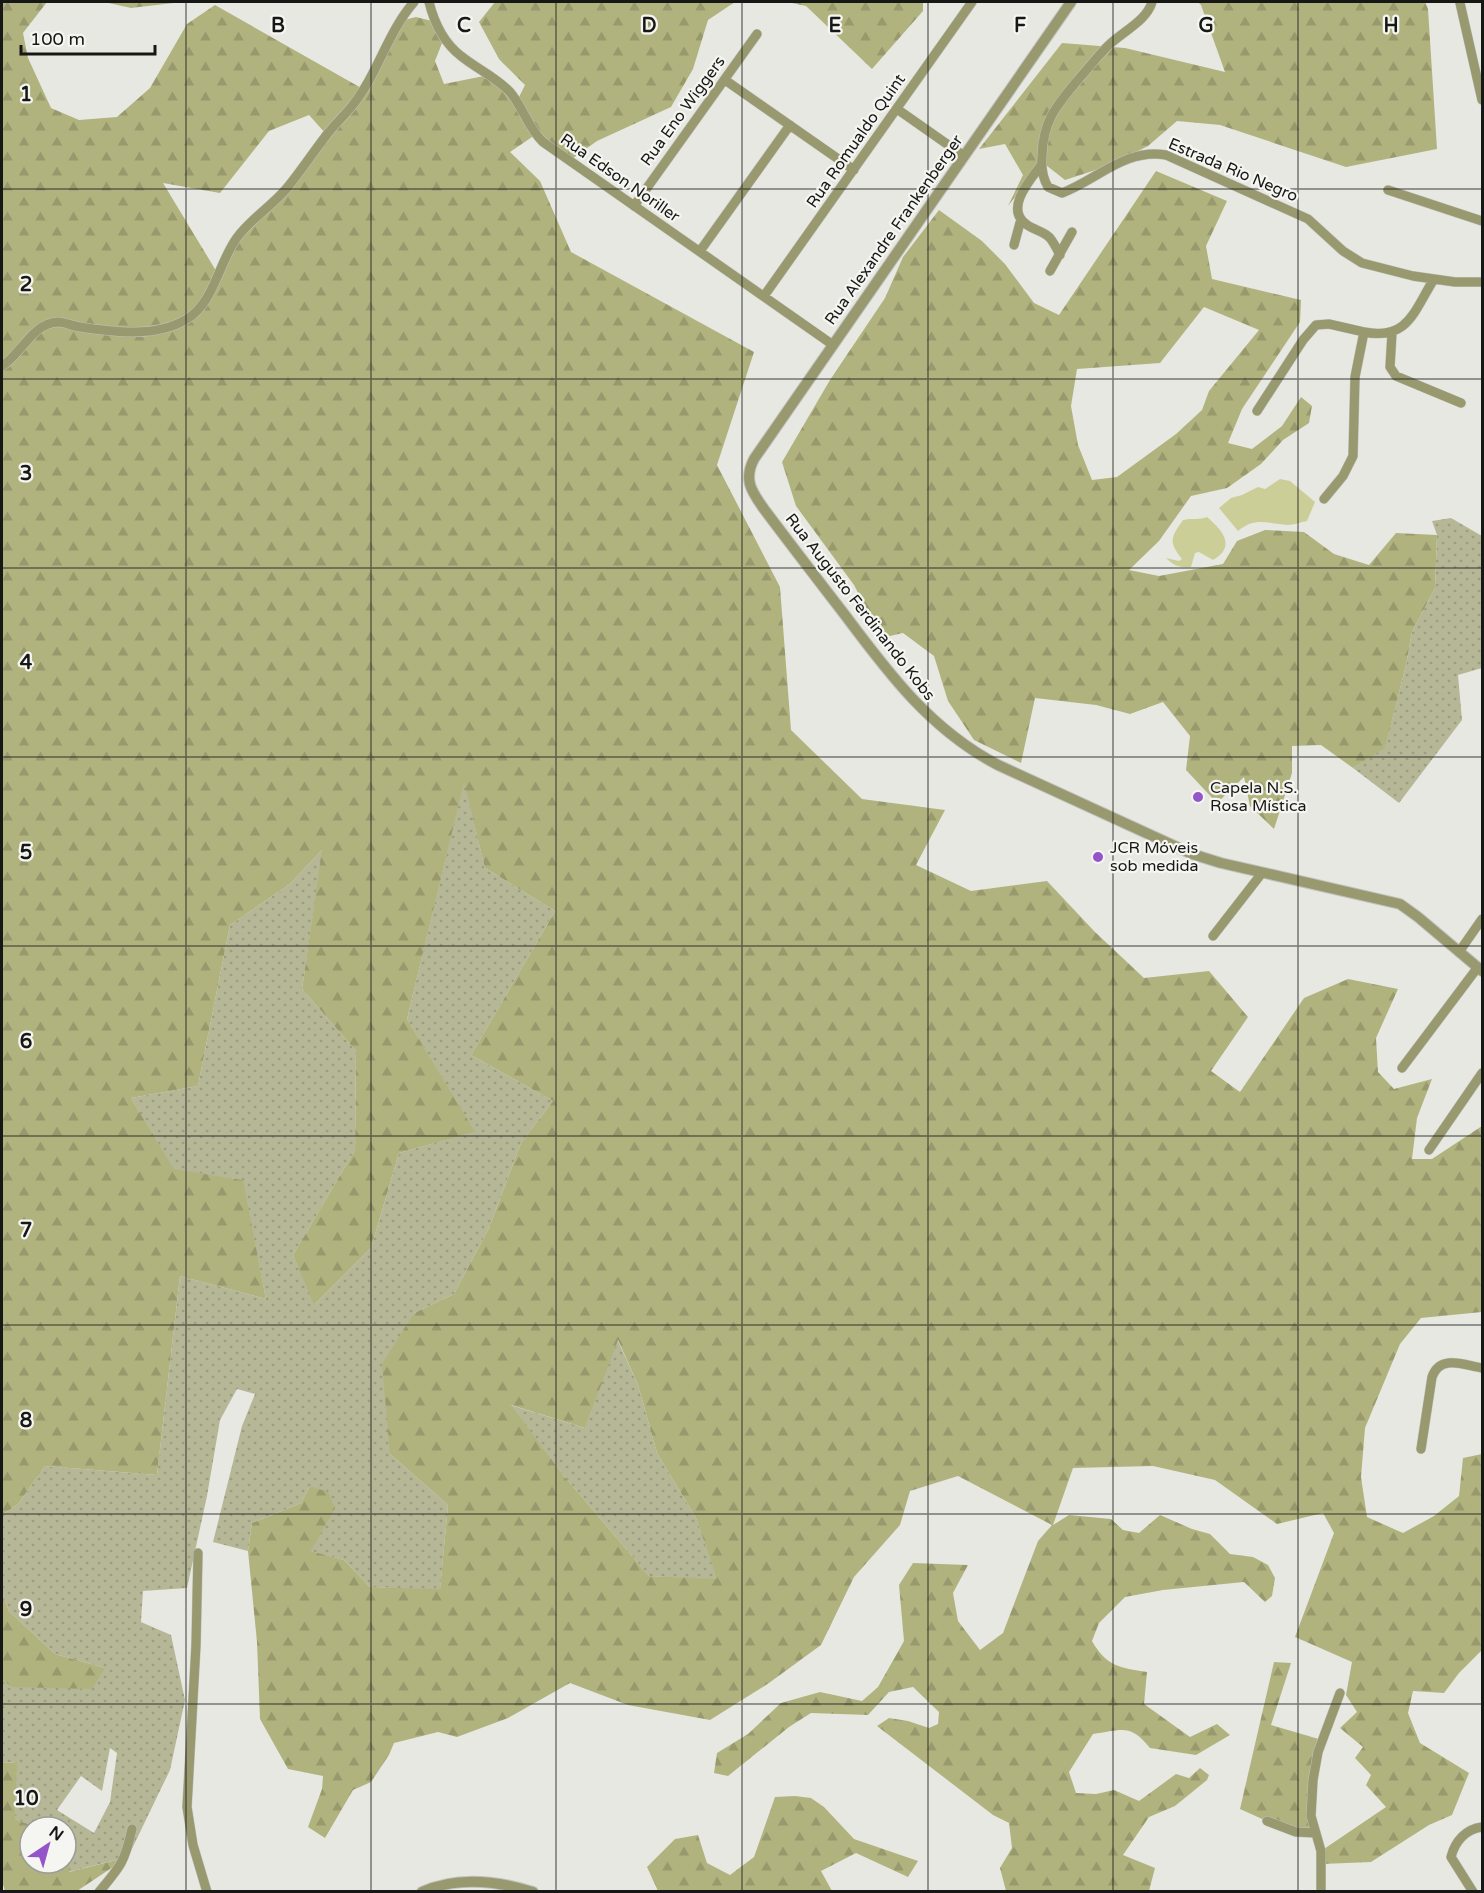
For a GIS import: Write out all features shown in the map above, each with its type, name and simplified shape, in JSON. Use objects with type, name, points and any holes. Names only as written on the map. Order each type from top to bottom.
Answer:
[{"type":"street","points":[[2,366],[36,332],[58,322],[98,330],[141,331],[166,328],[195,314],[204,303],[228,250],[246,226],[286,189],[326,134],[361,94],[394,27],[414,2]]},
{"type":"street","name":"Rua Edson Noriller","points":[[429,2],[444,38],[461,56],[504,85],[518,102],[535,135],[833,345]]},
{"type":"street","name":"Rua Romualdo Quint","points":[[764,296],[972,2]]},
{"type":"street","name":"Rua Alexandre Frankenberger","points":[[748,479],[754,459],[1071,2]]},
{"type":"street","name":"Estrada Rio Negro","points":[[1152,2],[1148,12],[1108,45],[1057,106],[1044,130],[1042,172],[1048,187],[1062,194],[1101,171],[1130,158],[1143,154],[1166,155],[1308,219],[1344,251],[1362,263],[1391,272],[1434,279],[1482,282]]},
{"type":"street","points":[[1460,3],[1482,100]]},
{"type":"street","name":"Rua Eno Wiggers","points":[[634,206],[757,34]]},
{"type":"street","points":[[724,80],[854,170]]},
{"type":"street","points":[[897,109],[964,156]]},
{"type":"street","points":[[700,251],[790,125]]},
{"type":"street","points":[[1014,245],[1021,219],[1017,207],[1019,200],[1042,164]]},
{"type":"street","points":[[1388,190],[1482,221]]},
{"type":"street","points":[[1021,219],[1050,239],[1060,255]]},
{"type":"street","points":[[1050,271],[1072,232]]},
{"type":"street","points":[[1257,411],[1304,339],[1316,325],[1329,324],[1381,335],[1398,331],[1407,322],[1434,279]]},
{"type":"street","points":[[1324,499],[1343,476],[1353,456],[1355,377],[1364,332]]},
{"type":"street","points":[[1392,333],[1390,367],[1396,376],[1461,403]]},
{"type":"street","name":"Rua Augusto Ferdinando Kobs","points":[[748,479],[752,493],[869,646],[916,703],[950,735],[998,765],[1179,849],[1262,873],[1400,904],[1480,969]]},
{"type":"street","points":[[1213,936],[1262,873]]},
{"type":"street","points":[[1460,952],[1482,919]]},
{"type":"street","points":[[1402,1068],[1480,969]]},
{"type":"street","points":[[1429,1150],[1482,1073]]},
{"type":"street","points":[[1421,1449],[1434,1370],[1446,1363],[1482,1368]]},
{"type":"street","points":[[198,1553],[196,1645],[187,1807],[193,1845],[207,1892]]},
{"type":"street","points":[[1321,1892],[1321,1851],[1311,1816],[1313,1780],[1322,1740],[1340,1693]]},
{"type":"street","points":[[1267,1821],[1296,1832],[1316,1833]]},
{"type":"street","points":[[1473,1892],[1451,1857],[1465,1834],[1482,1827]]},
{"type":"street","points":[[99,1892],[122,1863],[132,1829]]},
{"type":"street","points":[[422,1892],[437,1886],[464,1882],[495,1883],[533,1892]]},
{"type":"shaded area","points":[[1280,479],[1290,481],[1315,502],[1307,521],[1293,525],[1256,522],[1238,531],[1219,508],[1231,498],[1258,487],[1265,489]]},
{"type":"shaded area","points":[[1207,517],[1218,527],[1225,538],[1226,544],[1220,555],[1213,560],[1199,552],[1195,553],[1191,567],[1177,566],[1166,558],[1179,561],[1182,559],[1173,540],[1183,520]]},
{"type":"shaded area","points":[[1451,518],[1482,536],[1482,668],[1458,675],[1462,720],[1399,803],[1353,768],[1385,747],[1412,632],[1435,588],[1437,535],[1432,521]]},
{"type":"shaded area","points":[[464,781],[485,868],[555,911],[471,1055],[553,1101],[521,1143],[489,1228],[454,1294],[414,1313],[390,1454],[448,1505],[440,1590],[370,1587],[344,1560],[310,1551],[310,1486],[301,1503],[252,1523],[248,1551],[213,1542],[242,1426],[255,1394],[237,1389],[220,1420],[207,1496],[187,1588],[143,1591],[141,1622],[171,1635],[185,1700],[170,1770],[128,1857],[78,1870],[78,1823],[94,1833],[110,1802],[117,1753],[110,1748],[102,1791],[81,1776],[57,1810],[65,1815],[18,1815],[18,1820],[15,1819],[16,1762],[2,1763],[2,1680],[13,1687],[105,1668],[55,1654],[9,1611],[2,1594],[2,1515],[18,1504],[45,1466],[157,1475],[180,1276],[266,1299],[242,1180],[174,1170],[131,1098],[198,1086],[230,925],[290,884],[323,849],[302,989],[356,1051],[355,1150],[293,1255],[315,1304],[371,1248],[399,1153],[474,1132],[407,1019]]},
{"type":"shaded area","points":[[617,1339],[638,1385],[657,1453],[696,1518],[718,1580],[649,1576],[564,1476],[510,1405],[585,1428]]},
{"type":"green space","points":[[2,2],[47,2],[23,33],[28,58],[51,108],[79,120],[117,117],[150,88],[187,24],[215,5],[363,89],[400,21],[416,17],[436,22],[444,38],[435,61],[444,84],[489,75],[517,101],[525,85],[499,59],[479,22],[495,2],[735,2],[708,20],[693,69],[671,107],[597,141],[569,161],[535,135],[510,152],[540,181],[571,252],[754,352],[717,465],[780,587],[791,730],[862,799],[945,810],[916,865],[971,891],[1047,881],[1095,932],[1144,978],[1209,971],[1248,1017],[1211,1071],[1240,1092],[1304,998],[1348,979],[1398,989],[1376,1038],[1378,1072],[1394,1089],[1432,1079],[1417,1118],[1412,1159],[1432,1159],[1482,1126],[1482,1312],[1421,1318],[1400,1344],[1365,1428],[1361,1477],[1367,1517],[1403,1533],[1434,1516],[1459,1496],[1463,1458],[1482,1454],[1482,1650],[1459,1673],[1444,1693],[1413,1691],[1408,1713],[1420,1743],[1469,1773],[1452,1815],[1429,1825],[1371,1862],[1322,1864],[1321,1851],[1386,1807],[1366,1785],[1371,1775],[1355,1758],[1363,1747],[1340,1728],[1357,1712],[1346,1695],[1352,1662],[1295,1637],[1334,1533],[1323,1513],[1277,1524],[1215,1480],[1153,1466],[1073,1468],[1053,1525],[1069,1515],[1111,1519],[1123,1530],[1139,1533],[1160,1515],[1210,1534],[1230,1554],[1253,1557],[1268,1565],[1275,1578],[1272,1596],[1265,1602],[1244,1582],[1163,1590],[1125,1597],[1099,1623],[1092,1641],[1103,1656],[1121,1667],[1147,1672],[1144,1704],[1190,1737],[1217,1724],[1230,1735],[1196,1755],[1150,1748],[1137,1735],[1125,1730],[1093,1734],[1069,1772],[1076,1793],[1096,1794],[1114,1790],[1139,1801],[1176,1774],[1189,1778],[1200,1768],[1209,1775],[1207,1780],[1175,1806],[1149,1817],[1123,1855],[1155,1868],[1149,1891],[1006,1891],[1000,1868],[1012,1848],[1009,1823],[993,1815],[877,1726],[889,1718],[929,1728],[938,1724],[939,1712],[913,1687],[889,1692],[868,1715],[811,1713],[789,1727],[728,1776],[714,1773],[717,1753],[748,1734],[781,1703],[820,1692],[862,1701],[878,1687],[904,1641],[899,1585],[913,1563],[968,1565],[953,1593],[958,1621],[980,1650],[1003,1633],[1038,1541],[1052,1525],[958,1476],[910,1491],[900,1525],[854,1577],[821,1645],[769,1683],[710,1720],[628,1705],[570,1683],[508,1718],[457,1737],[438,1732],[394,1743],[371,1782],[353,1790],[325,1838],[308,1827],[322,1789],[323,1776],[288,1769],[260,1719],[257,1642],[248,1551],[252,1523],[301,1503],[310,1486],[328,1492],[335,1508],[311,1551],[344,1560],[370,1587],[440,1589],[448,1505],[390,1454],[382,1364],[414,1313],[454,1294],[489,1228],[521,1143],[553,1101],[471,1055],[555,911],[485,868],[464,783],[407,1019],[475,1132],[399,1153],[371,1248],[314,1305],[293,1255],[355,1150],[356,1051],[302,989],[322,850],[290,884],[230,925],[198,1086],[131,1098],[174,1169],[243,1180],[266,1299],[180,1276],[157,1475],[45,1466],[18,1504],[2,1515]],"holes":[[[309,115],[326,134],[286,189],[228,251],[218,274],[163,183],[220,193],[269,131]],[[618,1340],[638,1385],[657,1453],[696,1518],[717,1579],[649,1576],[564,1476],[511,1405],[585,1428]]]},
{"type":"green space","points":[[104,2],[182,2],[131,8]]},
{"type":"green space","points":[[787,2],[923,2],[923,11],[872,69],[806,6]]},
{"type":"green space","points":[[1198,2],[1425,2],[1428,9],[1437,149],[1346,167],[1220,125],[1177,121],[1148,146],[1108,166],[1065,180],[1042,162],[1008,206],[1023,175],[1005,144],[979,149],[1062,43],[1125,48],[1225,72]]},
{"type":"green space","points":[[1156,171],[1227,201],[1206,246],[1212,279],[1301,300],[1300,322],[1242,409],[1228,443],[1252,449],[1282,426],[1301,397],[1312,406],[1309,423],[1283,440],[1261,464],[1227,488],[1191,496],[1159,541],[1129,570],[1159,576],[1223,564],[1237,541],[1265,530],[1304,532],[1334,554],[1369,565],[1396,533],[1437,535],[1435,588],[1412,632],[1385,748],[1353,768],[1321,745],[1292,746],[1292,773],[1274,829],[1250,806],[1244,777],[1217,803],[1186,770],[1190,736],[1163,702],[1130,714],[1096,705],[1035,698],[1021,763],[974,740],[948,701],[934,656],[903,633],[881,638],[854,585],[796,506],[782,462],[830,380],[885,298],[903,257],[939,210],[982,241],[1005,264],[1034,303],[1059,315]],"holes":[[[1204,307],[1259,330],[1209,391],[1202,410],[1176,434],[1117,477],[1092,480],[1078,445],[1071,406],[1077,369],[1160,363]]]},
{"type":"green space","points":[[2,1594],[9,1611],[55,1654],[105,1668],[92,1689],[12,1687],[2,1680]]},
{"type":"green space","points":[[1274,1662],[1291,1663],[1271,1725],[1322,1740],[1313,1780],[1316,1833],[1271,1823],[1240,1809]]},
{"type":"green space","points":[[17,1762],[15,1819],[18,1820],[18,1875],[78,1875],[78,1870],[128,1857],[77,1891],[5,1891],[2,1881],[2,1763]]},
{"type":"green space","points":[[775,1797],[811,1798],[824,1807],[854,1839],[918,1861],[908,1877],[856,1853],[821,1871],[832,1891],[658,1891],[647,1867],[675,1839],[698,1835],[707,1863],[730,1875],[754,1857]]},
{"type":"place","name":"Capela N.S. Rosa Mística","points":[[1198,797]]},
{"type":"place","name":"JCR Móveis sob medida","points":[[1098,857]]}]
